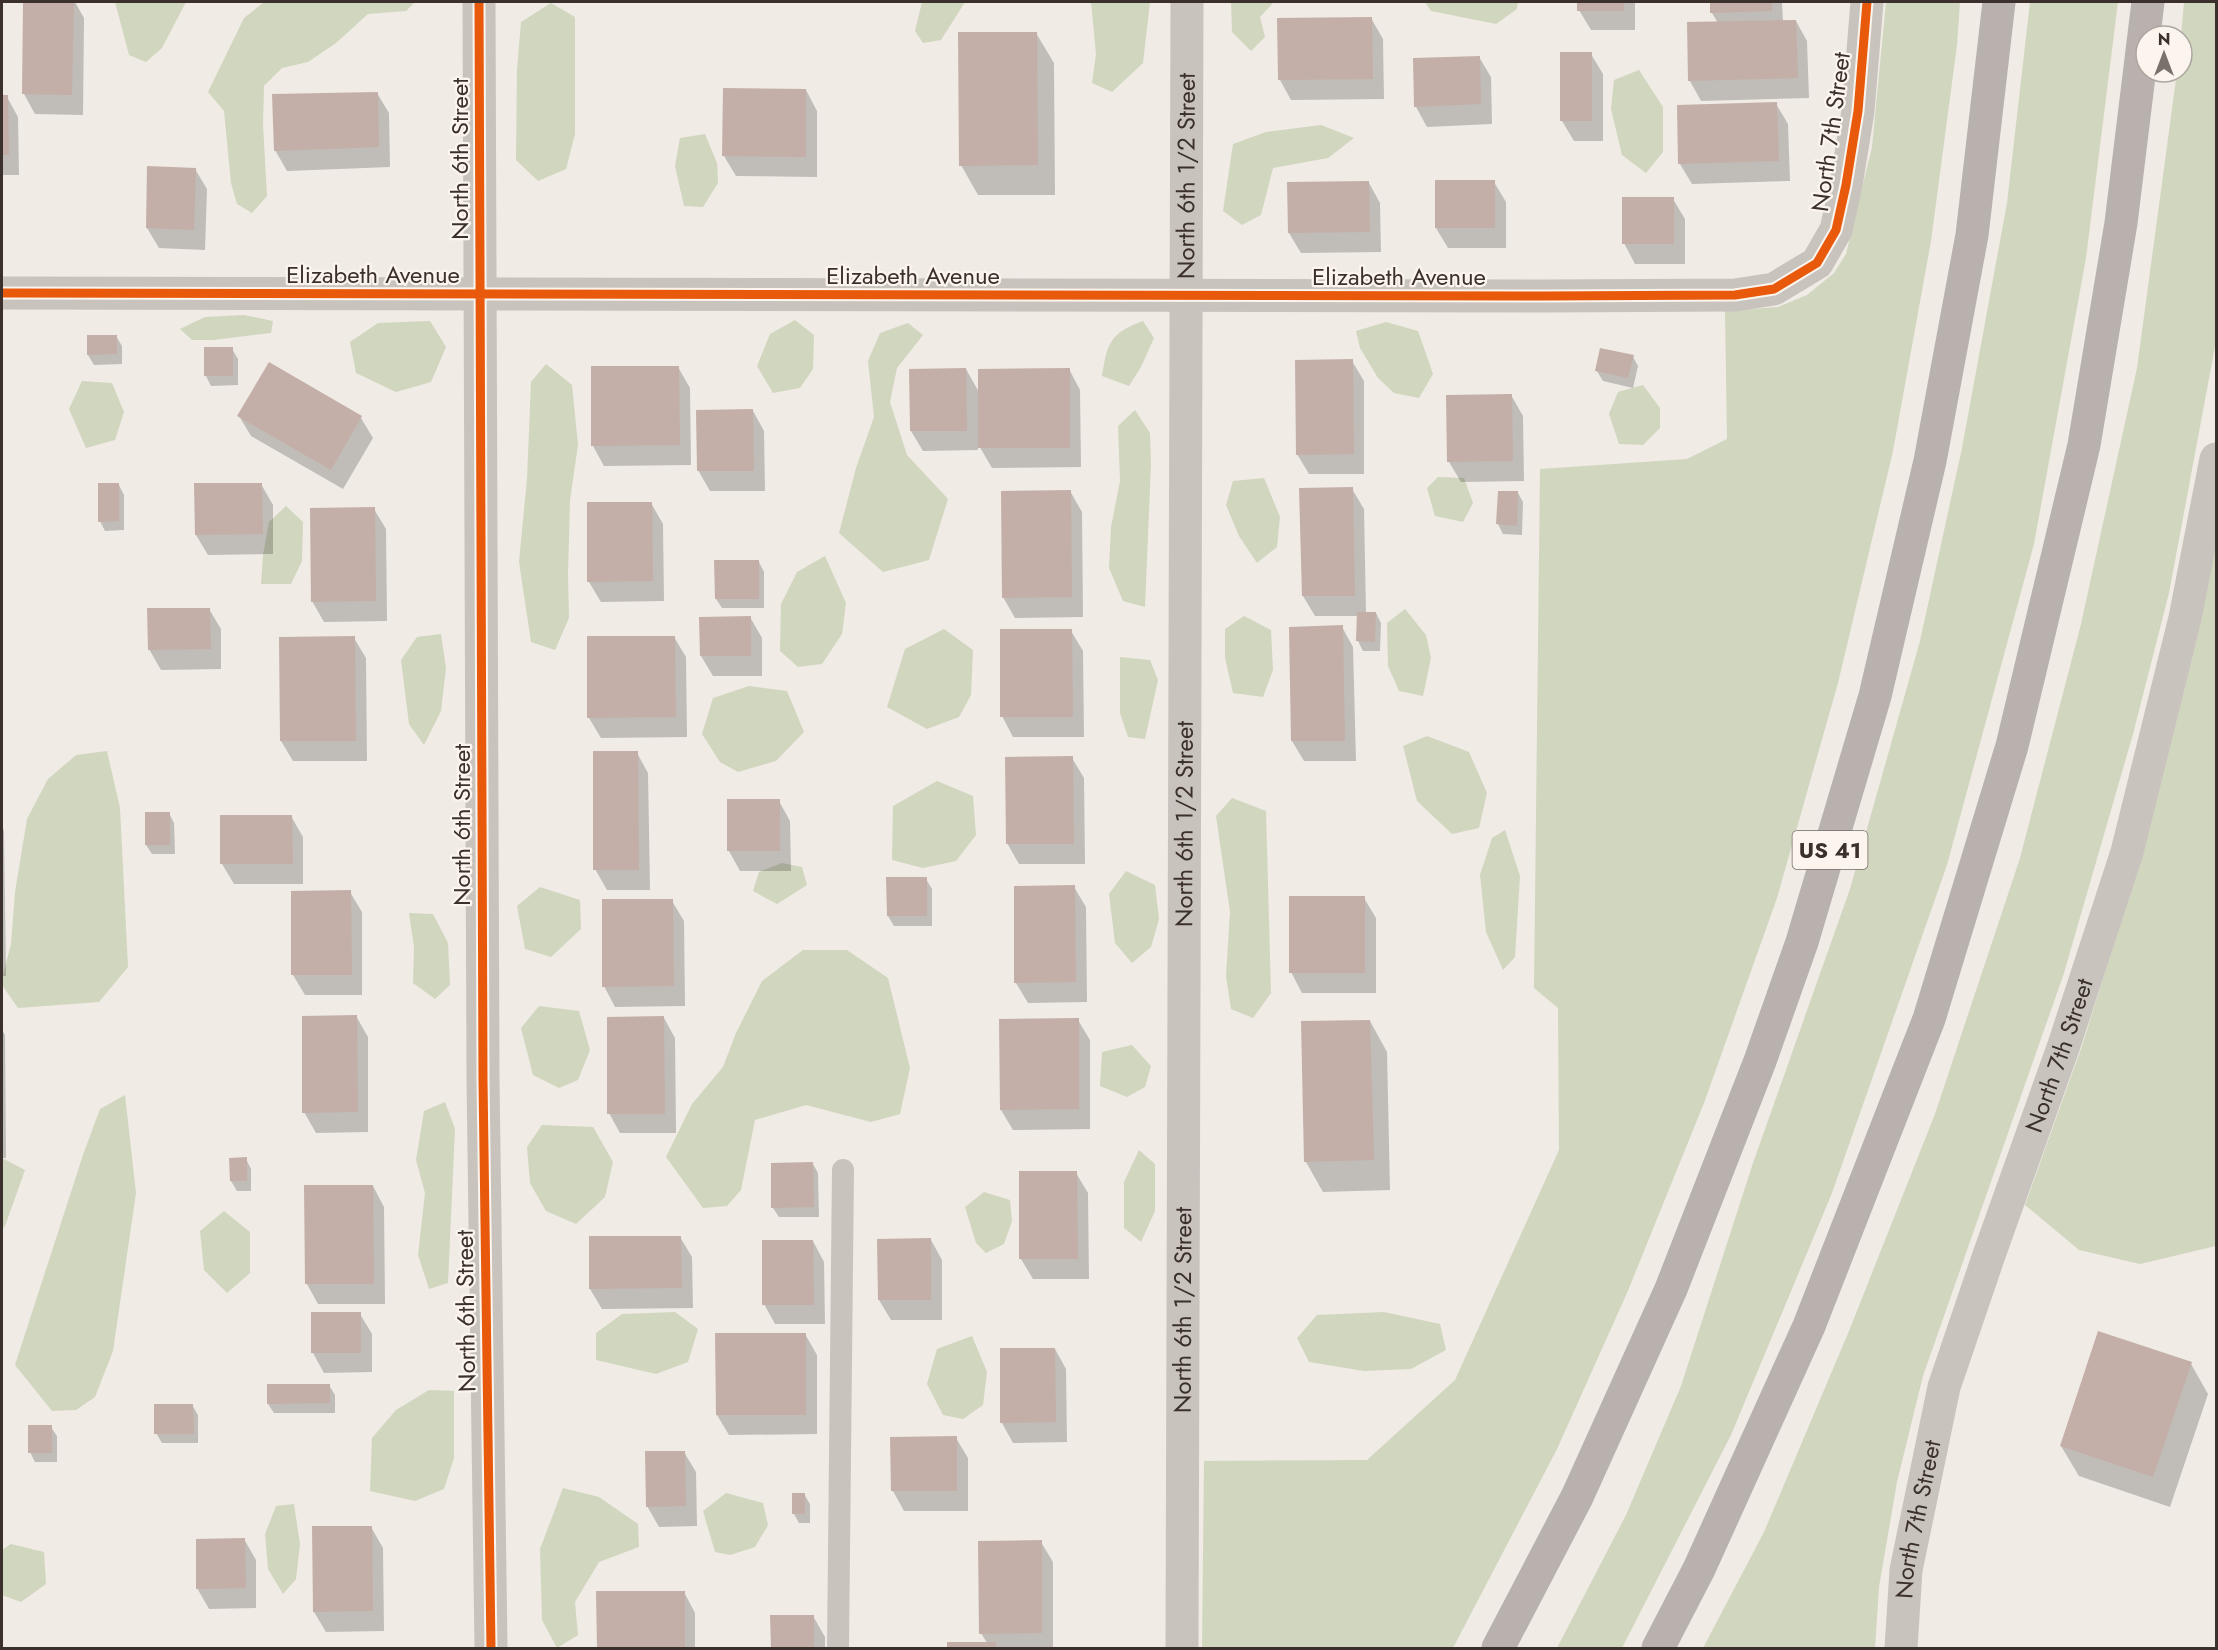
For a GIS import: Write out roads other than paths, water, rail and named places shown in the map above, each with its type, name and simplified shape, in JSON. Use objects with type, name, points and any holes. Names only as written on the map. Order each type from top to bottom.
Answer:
[{"type":"main road","name":"US 41","points":[[1498,1648],[1577,1497],[1671,1289],[1760,1061],[1802,942],[1875,696],[1930,461],[1972,235],[1999,2]]},
{"type":"main road","points":[[1658,1648],[1699,1569],[1814,1316],[1929,1019],[2012,746],[2084,445],[2121,223],[2148,2]]},
{"type":"street","name":"North 6th Street","points":[[479,2],[483,1080],[491,1648]]},
{"type":"street","name":"North 6th 1/2 Street","points":[[1182,1648],[1187,2]]},
{"type":"street","name":"North 7th Street","points":[[1817,263],[1836,230],[1845,185],[1858,111],[1867,2]]},
{"type":"street","name":"Elizabeth Avenue","points":[[2,293],[1185,297],[1735,295],[1774,289],[1817,263]]},
{"type":"street","name":"North 7th Street","points":[[1901,1648],[1906,1570],[1944,1387],[2064,1044],[2127,852],[2185,618],[2217,459]]},
{"type":"lane","points":[[838,1648],[843,1170]]}]
